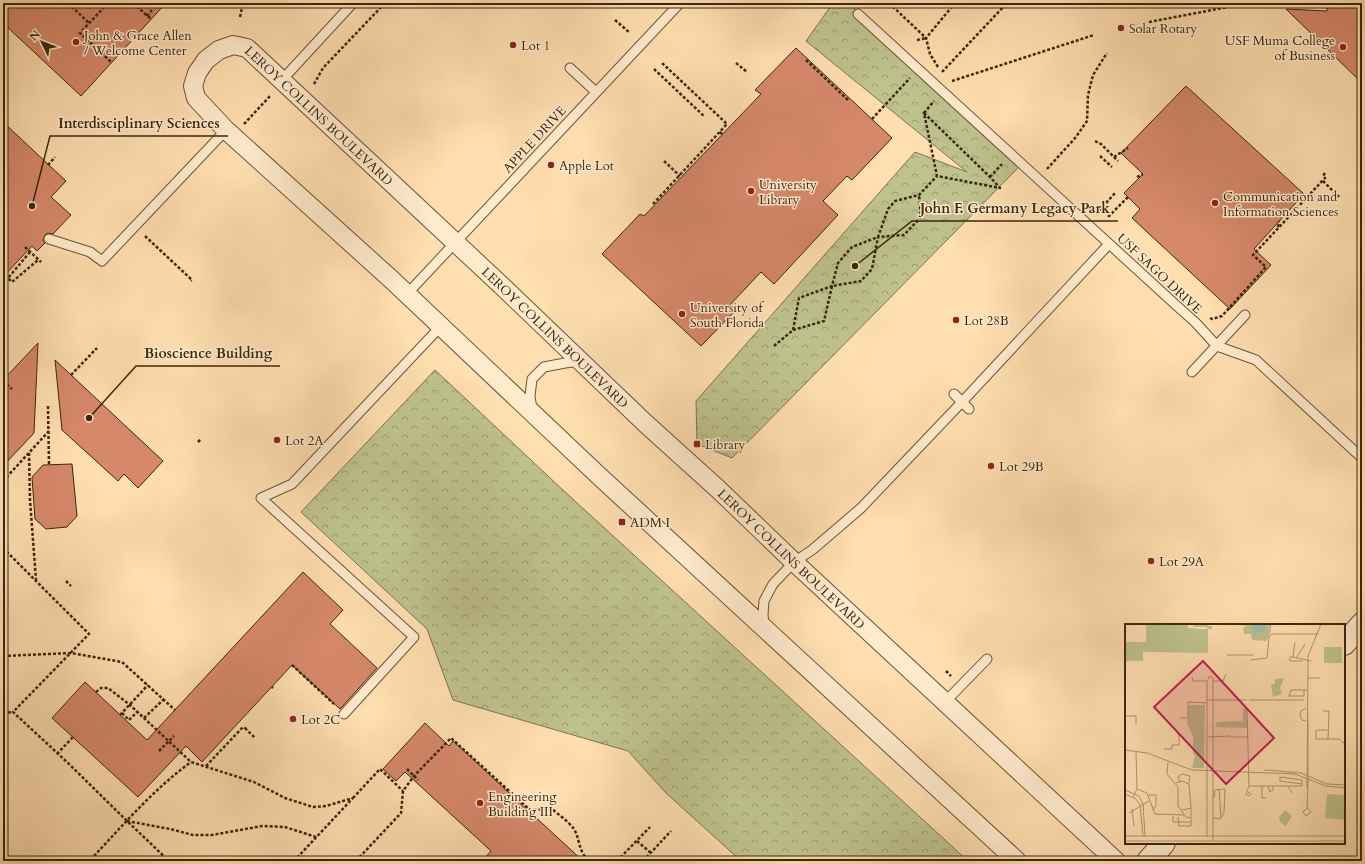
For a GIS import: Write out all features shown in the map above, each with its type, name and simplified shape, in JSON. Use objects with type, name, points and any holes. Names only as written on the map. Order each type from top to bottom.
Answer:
[{"type":"street","name":"LEROY COLLINS BOULEVARD","points":[[1017,861],[598,474],[233,129],[196,98],[194,86],[198,73],[206,60],[219,50],[233,46],[247,48],[279,85],[455,243],[582,361],[645,423],[718,489],[794,562],[1116,861]]},
{"type":"street","points":[[1345,643],[1362,624]]},
{"type":"street","points":[[1148,861],[1163,844]]},
{"type":"lane","points":[[279,85],[353,3]]},
{"type":"lane","name":"APPLE DRIVE","points":[[407,294],[680,3]]},
{"type":"lane","name":"USF SAGO DRIVE","points":[[858,14],[1195,322],[1217,346],[1256,360],[1362,457]]},
{"type":"lane","points":[[570,68],[596,92]]},
{"type":"lane","points":[[49,238],[90,252],[102,261],[233,129]]},
{"type":"lane","points":[[765,629],[763,614],[764,601],[773,584],[794,562],[812,550],[861,508],[1109,244]]},
{"type":"lane","points":[[1192,372],[1245,315]]},
{"type":"lane","points":[[342,712],[414,637],[261,498],[292,484],[441,326]]},
{"type":"lane","points":[[532,411],[530,396],[532,379],[544,367],[565,362],[582,361]]},
{"type":"lane","points":[[954,394],[969,409]]},
{"type":"lane","points":[[945,702],[988,659]]},
{"type":"path","points":[[68,3],[89,23]]},
{"type":"path","points":[[108,3],[80,33],[111,62]]},
{"type":"path","points":[[133,3],[151,19]]},
{"type":"path","points":[[240,17],[243,3]]},
{"type":"path","points":[[314,84],[323,68],[384,3]]},
{"type":"path","points":[[889,3],[926,38],[930,54],[942,72],[957,86]]},
{"type":"path","points":[[917,40],[926,38],[955,3]]},
{"type":"path","points":[[942,72],[1007,3]]},
{"type":"path","points":[[1149,22],[1249,3],[1327,4]]},
{"type":"path","points":[[147,16],[152,10]]},
{"type":"path","points":[[615,20],[630,33]]},
{"type":"path","points":[[952,81],[1094,35]]},
{"type":"path","points":[[1047,170],[1076,137],[1087,121],[1088,95],[1093,75],[1107,53]]},
{"type":"path","points":[[806,60],[849,101]]},
{"type":"path","points":[[653,204],[727,124],[661,62]]},
{"type":"path","points":[[736,63],[747,72]]},
{"type":"path","points":[[654,69],[705,117]]},
{"type":"path","points":[[233,129],[279,85]]},
{"type":"path","points":[[872,119],[903,86]]},
{"type":"path","points":[[924,113],[1000,188],[937,176],[924,113]]},
{"type":"path","points":[[720,132],[723,135]]},
{"type":"path","points":[[1095,141],[1101,144],[1118,161]]},
{"type":"path","points":[[1114,157],[1128,148]]},
{"type":"path","points":[[1100,156],[1112,167]]},
{"type":"path","points":[[48,165],[55,158]]},
{"type":"path","points":[[664,161],[680,176]]},
{"type":"path","points":[[1042,165],[1051,173]]},
{"type":"path","points":[[1137,177],[1143,174]]},
{"type":"path","points":[[793,330],[799,298],[832,286],[861,281],[872,269],[878,237],[888,209],[895,201],[919,195],[937,176]]},
{"type":"path","points":[[1208,317],[1212,319],[1222,316],[1266,267],[1253,255],[1325,177],[1339,197]]},
{"type":"path","points":[[1095,215],[1116,192]]},
{"type":"path","points":[[774,346],[793,330],[824,321],[838,263],[852,247],[878,237],[904,235],[921,217],[919,195]]},
{"type":"path","points":[[1101,208],[1109,216],[1128,197]]},
{"type":"path","points":[[1091,209],[1101,220]]},
{"type":"path","points":[[1278,228],[1279,221]]},
{"type":"path","points":[[143,234],[192,280],[191,281]]},
{"type":"path","points":[[25,247],[40,261],[12,282],[8,278],[30,252]]},
{"type":"path","points":[[71,375],[97,348]]},
{"type":"path","points":[[3,380],[12,389]]},
{"type":"path","points":[[48,406],[49,465]]},
{"type":"path","points":[[3,481],[49,431]]},
{"type":"path","points":[[198,442],[201,439]]},
{"type":"path","points":[[30,453],[37,581]]},
{"type":"path","points":[[3,548],[89,634],[13,712],[3,713]]},
{"type":"path","points":[[66,581],[71,586]]},
{"type":"path","points":[[3,656],[71,652],[122,662],[164,699],[174,710]]},
{"type":"path","points":[[293,666],[342,712]]},
{"type":"path","points":[[137,712],[129,720],[121,714],[148,685]]},
{"type":"path","points":[[96,692],[101,688],[108,688],[130,705],[191,762],[254,782],[285,798],[313,807],[326,806],[353,798]]},
{"type":"path","points":[[144,718],[164,699]]},
{"type":"path","points":[[13,712],[169,861]]},
{"type":"path","points":[[206,766],[243,727],[255,738]]},
{"type":"path","points":[[159,751],[174,736]]},
{"type":"path","points":[[57,754],[73,737]]},
{"type":"path","points":[[356,861],[401,813],[403,791],[414,776],[451,738],[530,810],[552,809],[574,829],[579,847],[589,861]]},
{"type":"path","points":[[94,856],[126,821],[179,771],[191,762]]},
{"type":"path","points":[[407,769],[418,780]]},
{"type":"path","points":[[294,861],[380,770],[403,791]]},
{"type":"path","points":[[126,821],[193,835],[212,835],[262,826],[285,827],[316,837]]},
{"type":"path","points":[[617,861],[650,827]]},
{"type":"path","points":[[643,861],[671,831]]},
{"type":"path","points":[[637,840],[651,853]]},
{"type":"path","points":[[583,861],[586,858]]},
{"type":"green space","points":[[833,3],[848,3],[1022,164],[732,458],[697,444],[696,401],[915,152],[967,172],[806,41]]},
{"type":"green space","points":[[435,370],[564,491],[968,861],[741,861],[666,793],[628,751],[453,700],[427,629],[301,512]]},
{"type":"building","name":"John & Grace Allen / Welcome Center","points":[[3,3],[166,3],[81,96],[3,23]]},
{"type":"building","name":"USF Muma College of Business","points":[[1327,3],[1362,3],[1362,83],[1286,9],[1327,11]]},
{"type":"building","name":"University Library","points":[[796,48],[892,138],[852,180],[847,176],[823,201],[838,215],[774,284],[761,272],[728,307],[734,312],[701,346],[602,254],[640,214],[644,216],[761,94],[755,90]]},
{"type":"building","name":"Communication and Information Sciences","points":[[1186,86],[1304,194],[1254,249],[1271,265],[1230,309],[1132,218],[1140,209],[1124,193],[1143,174],[1121,153]]},
{"type":"building","points":[[3,122],[66,181],[51,197],[71,215],[53,234],[48,233],[45,235],[43,240],[45,243],[37,251],[32,246],[3,277]]},
{"type":"building","points":[[38,343],[34,433],[3,466],[3,380]]},
{"type":"building","points":[[55,360],[163,461],[138,488],[124,474],[118,481],[62,430]]},
{"type":"building","points":[[72,464],[77,516],[67,527],[46,529],[35,519],[32,477],[43,465]]},
{"type":"building","points":[[303,572],[343,610],[330,624],[377,668],[340,709],[292,665],[202,762],[186,746],[138,797],[52,718],[85,682],[147,740]]},
{"type":"building","name":"Engineering Building III","points":[[425,723],[449,746],[453,741],[583,861],[482,861],[491,851],[405,772],[396,781],[383,769]]},
{"type":"place","name":"Solar Rotary","points":[[1121,28]]},
{"type":"place","name":"John & Grace Allen / Welcome Center","points":[[76,42]]},
{"type":"place","name":"Lot 1","points":[[513,45]]},
{"type":"place","name":"USF Muma College of Business","points":[[1343,47]]},
{"type":"place","name":"Apple Lot","points":[[551,165]]},
{"type":"place","name":"University Library","points":[[751,191]]},
{"type":"place","name":"Communication and Information Sciences","points":[[1215,203]]},
{"type":"place","name":"Interdisciplinary Sciences","points":[[32,206]]},
{"type":"place","name":"John F. Germany Legacy Park","points":[[855,266]]},
{"type":"place","name":"University of South Florida","points":[[682,314]]},
{"type":"place","name":"Lot 28B","points":[[956,320]]},
{"type":"place","name":"Bioscience Building","points":[[89,418]]},
{"type":"place","name":"Lot 2A","points":[[277,440]]},
{"type":"place","name":"Library","points":[[697,444]]},
{"type":"place","name":"Lot 29B","points":[[991,466]]},
{"type":"place","name":"ADM I","points":[[622,522]]},
{"type":"place","name":"Lot 29A","points":[[1151,561]]},
{"type":"place","name":"Lot 2C","points":[[293,719]]},
{"type":"place","name":"Engineering Building III","points":[[480,803]]}]
